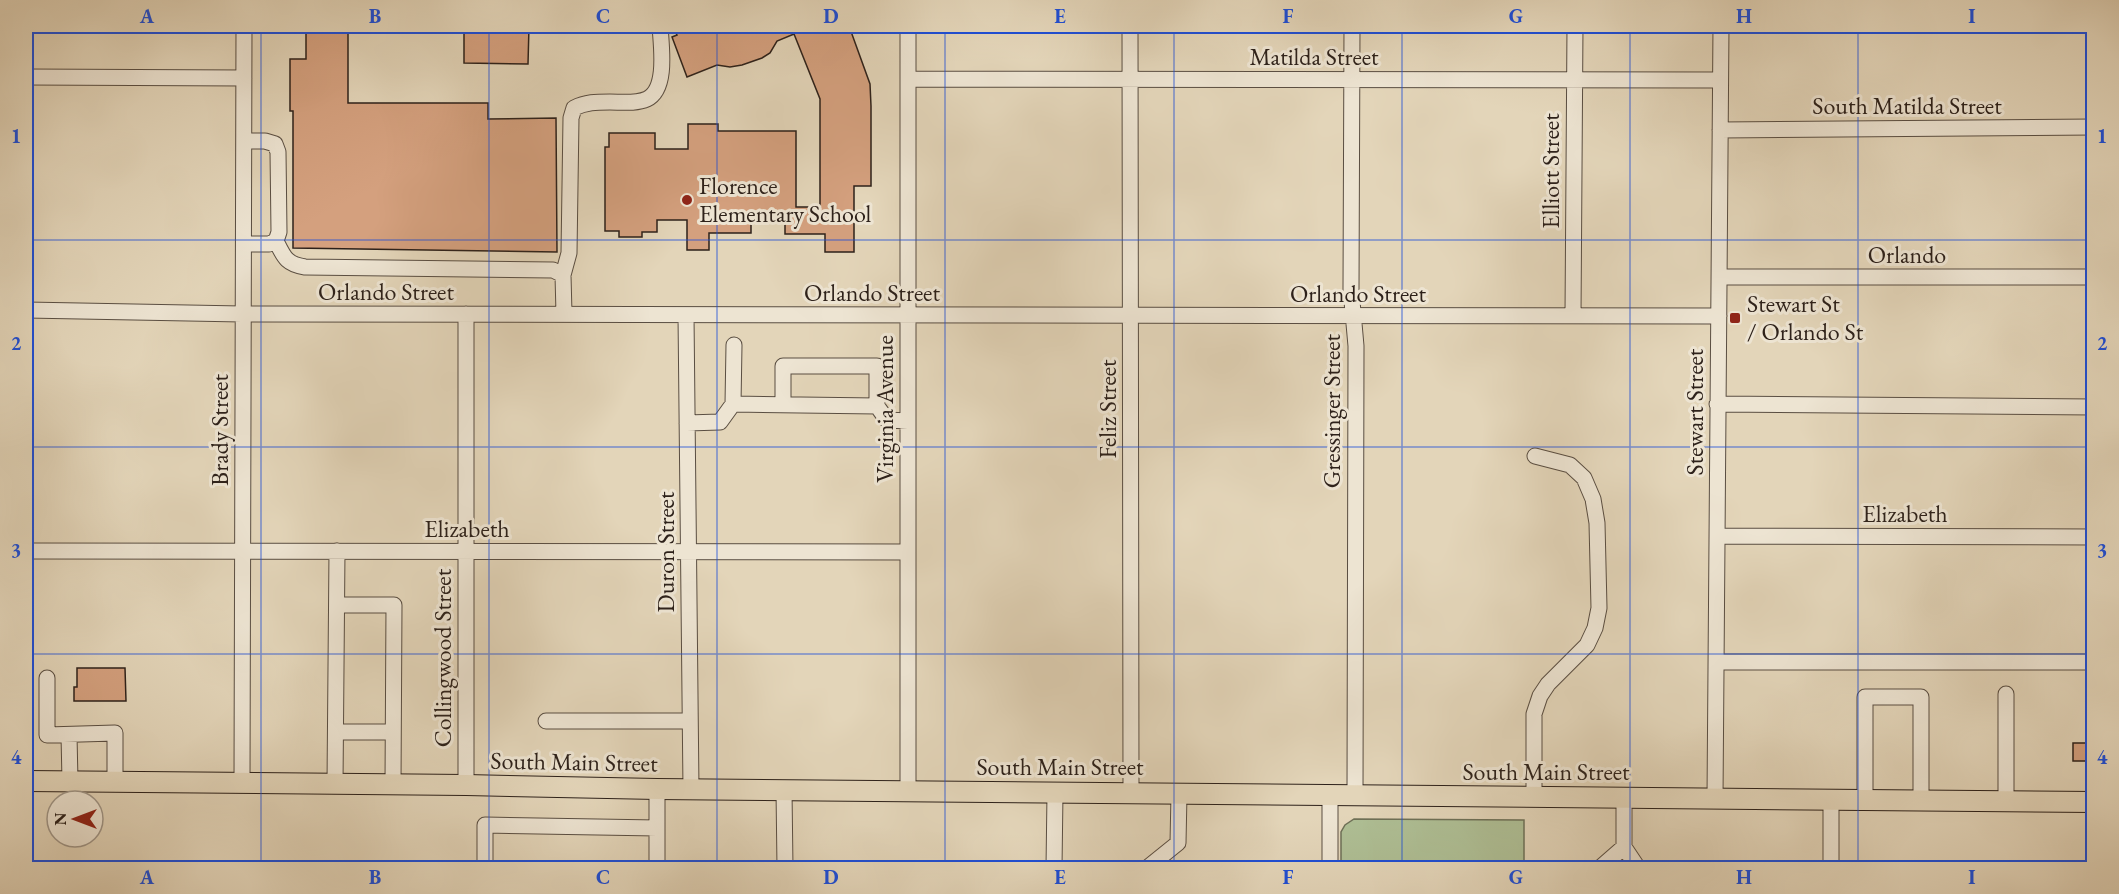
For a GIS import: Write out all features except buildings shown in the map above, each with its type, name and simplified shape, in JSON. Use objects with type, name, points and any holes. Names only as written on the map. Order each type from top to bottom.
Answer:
[{"type":"main road","name":"South Main Street","points":[[26,781],[393,784],[690,790],[2094,802]]},
{"type":"street","name":"Brady Street","points":[[242,783],[244,26]]},
{"type":"street","points":[[564,314],[563,275],[569,253],[571,118],[574,108],[584,103],[647,99],[658,89],[661,71],[660,26]]},
{"type":"street","name":"Virginia Avenue","points":[[908,26],[908,792]]},
{"type":"street","name":"Feliz Street","points":[[1130,26],[1131,793]]},
{"type":"street","name":"Gressinger Street","points":[[1352,26],[1351,290],[1356,346],[1355,795]]},
{"type":"street","name":"Elliott Street","points":[[1573,316],[1575,26]]},
{"type":"street","name":"Stewart Street","points":[[1715,798],[1720,26]]},
{"type":"street","points":[[26,77],[244,78]]},
{"type":"street","name":"Matilda Street","points":[[908,79],[1720,80]]},
{"type":"street","name":"South Matilda Street","points":[[1720,130],[2094,127]]},
{"type":"street","points":[[244,141],[265,141],[275,144],[278,152],[279,232],[276,241],[285,259],[294,266],[553,270],[563,275]]},
{"type":"street","points":[[244,244],[269,244],[276,241]]},
{"type":"street","name":"Orlando","points":[[1720,278],[2094,277]]},
{"type":"street","name":"Orlando Street","points":[[26,310],[242,315],[1719,316]]},
{"type":"street","name":"Collingwood Street","points":[[466,314],[466,785]]},
{"type":"street","name":"Duron Street","points":[[686,315],[690,790]]},
{"type":"street","points":[[687,423],[720,422],[734,404],[734,345]]},
{"type":"street","points":[[783,405],[783,366],[877,366],[877,406],[886,420],[908,422]]},
{"type":"street","points":[[734,404],[877,406]]},
{"type":"street","points":[[1717,404],[2094,407]]},
{"type":"street","points":[[1534,798],[1534,714],[1540,696],[1548,684],[1587,645],[1595,628],[1599,608],[1597,523],[1589,489],[1584,478],[1570,465],[1535,456]]},
{"type":"street","name":"Elizabeth","points":[[1716,536],[2094,537]]},
{"type":"street","name":"Elizabeth","points":[[26,551],[908,552]]},
{"type":"street","points":[[335,784],[337,551]]},
{"type":"street","points":[[337,605],[394,604],[393,784]]},
{"type":"street","points":[[1716,662],[2094,662]]},
{"type":"street","points":[[47,678],[47,735],[115,733],[115,782]]},
{"type":"street","points":[[2006,694],[2006,801]]},
{"type":"street","points":[[1865,800],[1865,697],[1921,697],[1921,800]]},
{"type":"street","points":[[546,721],[690,721]]},
{"type":"street","points":[[336,732],[393,732]]},
{"type":"street","points":[[69,735],[70,782]]},
{"type":"street","points":[[657,789],[657,868]]},
{"type":"street","points":[[784,790],[785,868]]},
{"type":"street","points":[[1054,868],[1055,793]]},
{"type":"street","points":[[1147,868],[1178,843],[1179,794]]},
{"type":"street","points":[[1330,795],[1330,868]]},
{"type":"street","points":[[1624,798],[1624,847],[1638,868]]},
{"type":"street","points":[[1830,868],[1831,799]]},
{"type":"street","points":[[485,868],[485,825],[657,828]]},
{"type":"street","points":[[1600,868],[1624,847]]},
{"type":"green space","points":[[1354,819],[1524,820],[1524,868],[1341,868],[1341,832],[1345,825]]},
{"type":"place","name":"Florence Elementary School","points":[[687,200]]},
{"type":"place","name":"Stewart St / Orlando St","points":[[1735,318]]}]
